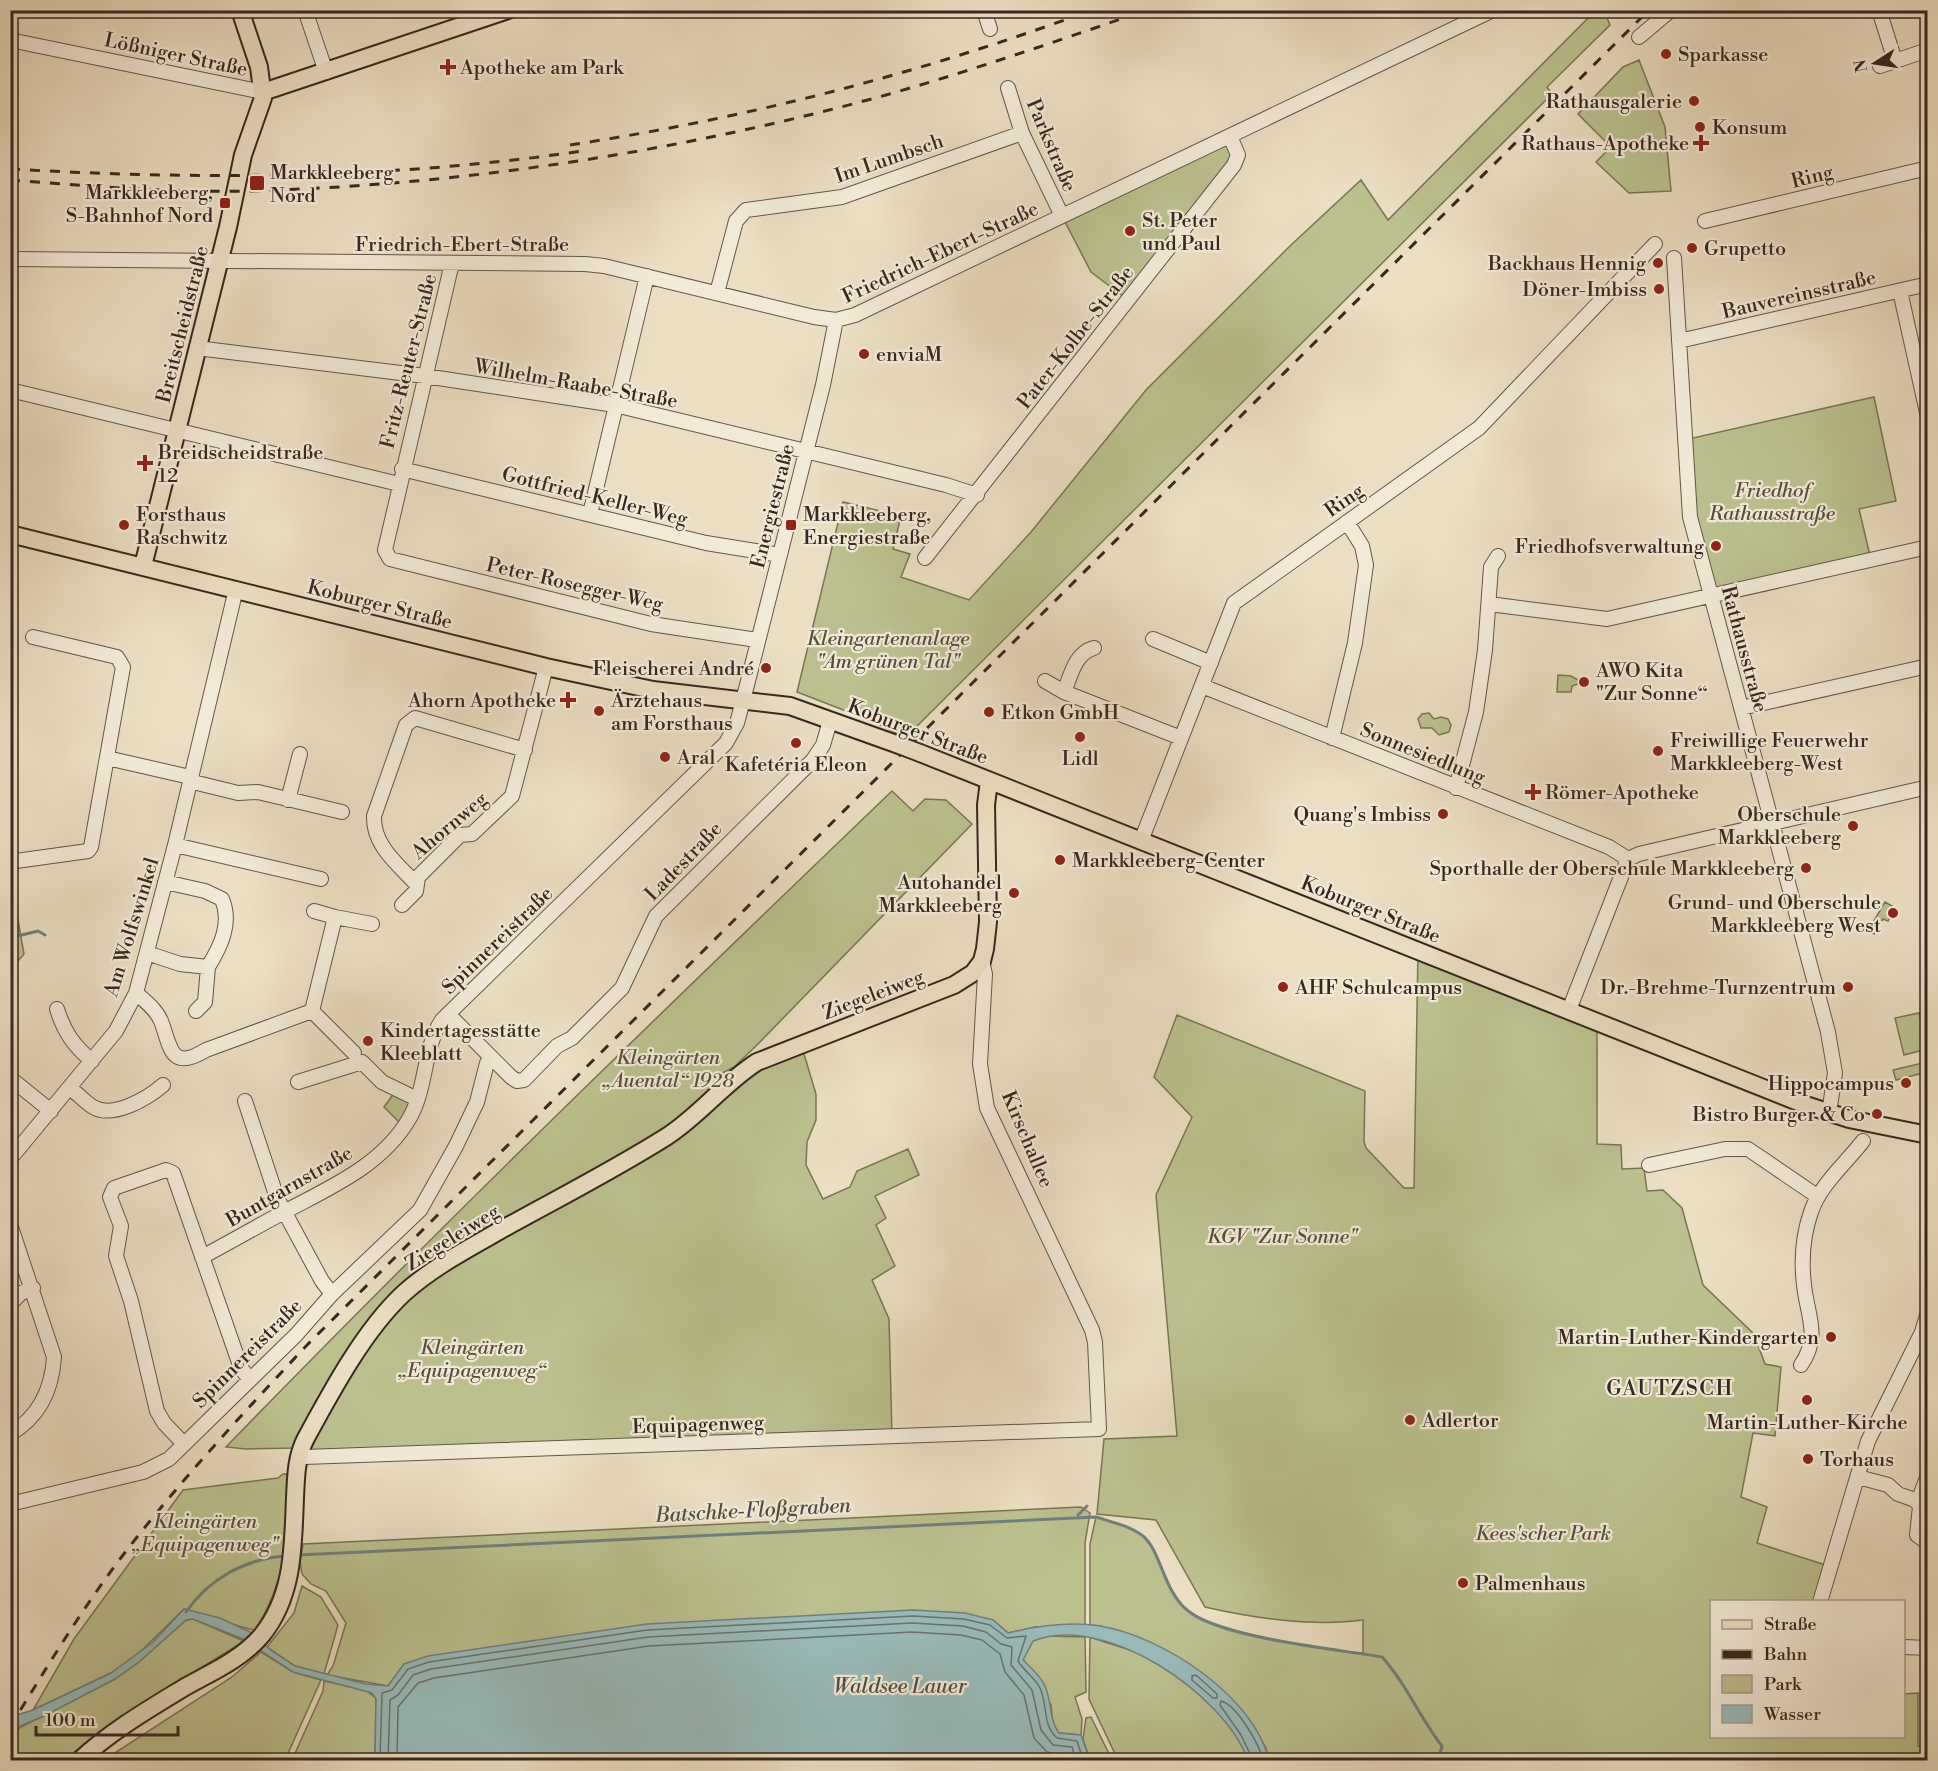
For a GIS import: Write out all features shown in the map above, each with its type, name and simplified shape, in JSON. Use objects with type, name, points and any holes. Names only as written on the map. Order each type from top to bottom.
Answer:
[{"type":"main road","points":[[240,10],[259,67],[263,92],[497,12]]},
{"type":"main road","points":[[259,67],[278,78],[297,82]]},
{"type":"main road","name":"Breitscheidstraße","points":[[143,566],[219,263],[244,151],[263,92]]},
{"type":"main road","name":"Koburger Straße","points":[[10,534],[546,667],[653,690],[742,702],[770,711],[791,714],[802,712],[920,753],[1829,1113],[1928,1135]]},
{"type":"main road","name":"Kirschallee","points":[[982,961],[988,922],[986,805],[989,781]]},
{"type":"main road","name":"Ziegeleiweg","points":[[80,1761],[127,1723],[227,1663],[256,1641],[283,1599],[292,1555],[299,1454],[336,1387],[378,1323],[405,1293],[441,1265],[667,1137],[740,1073],[757,1062],[954,985],[973,973],[982,961]]},
{"type":"street","points":[[306,10],[326,72]]},
{"type":"street","points":[[984,10],[990,29]]},
{"type":"street","name":"Friedrich-Ebert-Straße","points":[[10,259],[219,263],[585,264],[647,276],[814,318],[836,320],[855,315],[1494,10]]},
{"type":"street","points":[[1640,37],[1671,10]]},
{"type":"street","points":[[1879,10],[1895,61]]},
{"type":"street","name":"Lößniger Straße","points":[[10,40],[263,92]]},
{"type":"street","points":[[1880,66],[1928,50]]},
{"type":"street","name":"Parkstraße","points":[[1008,88],[1022,133],[1062,216]]},
{"type":"street","name":"Im Lumbsch","points":[[717,293],[736,221],[746,210],[842,197],[1022,133]]},
{"type":"street","name":"Pater-Kolbe-Straße","points":[[925,558],[977,495],[1236,163],[1238,153],[1230,136]]},
{"type":"street","name":"Ring","points":[[1705,221],[1928,168]]},
{"type":"street","name":"Ring","points":[[1141,841],[1234,603],[1479,428],[1655,244]]},
{"type":"street","name":"Rathausstraße","points":[[1674,258],[1686,494],[1690,517],[1828,1032],[1835,1073],[1829,1113]]},
{"type":"street","name":"Fritz-Reuter-Straße","points":[[387,555],[385,550],[402,469],[452,263]]},
{"type":"street","points":[[590,514],[647,276]]},
{"type":"street","name":"Bauvereinsstraße","points":[[1678,341],[1928,284]]},
{"type":"street","points":[[1900,291],[1928,417]]},
{"type":"street","name":"Energiestraße","points":[[742,702],[826,374],[836,320]]},
{"type":"street","name":"Wilhelm-Raabe-Straße","points":[[197,348],[425,376],[615,405],[946,485],[977,495]]},
{"type":"street","points":[[10,390],[399,484]]},
{"type":"street","name":"Gottfried-Keller-Weg","points":[[402,469],[706,543],[780,555]]},
{"type":"street","points":[[1332,738],[1355,643],[1366,565],[1362,546],[1347,522]]},
{"type":"street","points":[[1489,604],[1600,620],[1928,547]]},
{"type":"street","name":"Peter-Rosegger-Weg","points":[[387,555],[390,559],[651,624],[757,640]]},
{"type":"street","points":[[1456,788],[1476,712],[1485,650],[1491,567],[1498,556]]},
{"type":"street","name":"Am Wolfswinkel","points":[[10,1159],[116,1031],[136,993],[175,845],[236,589]]},
{"type":"street","points":[[16,861],[88,850],[91,847],[123,667],[117,657],[33,637]]},
{"type":"street","points":[[1153,639],[1211,663]]},
{"type":"street","points":[[1064,692],[1075,663],[1084,653],[1094,648]]},
{"type":"street","points":[[1741,708],[1928,666]]},
{"type":"street","name":"Ahornweg","points":[[402,905],[416,891],[418,877],[460,836],[472,834],[512,796],[546,667]]},
{"type":"street","points":[[1045,681],[1064,692],[1181,738]]},
{"type":"street","name":"Sonnesiedlung","points":[[1202,686],[1609,847],[1628,859]]},
{"type":"street","name":"Spinnereistraße","points":[[10,1504],[152,1469],[169,1458],[296,1335],[332,1294],[420,1210],[456,1146],[477,1102],[487,1064],[491,1058],[448,1014],[726,743],[737,723],[742,702]]},
{"type":"street","points":[[417,885],[382,848],[374,825],[374,816],[406,725],[415,718],[525,750]]},
{"type":"street","name":"Ladestraße","points":[[491,1058],[517,1081],[524,1080],[557,1046],[572,1038],[622,988],[656,916],[813,760],[822,745],[830,721]]},
{"type":"street","points":[[288,800],[300,754]]},
{"type":"street","points":[[107,758],[238,793],[258,792],[342,812]]},
{"type":"street","points":[[1569,1010],[1628,859],[1639,854],[1928,787]]},
{"type":"street","name":"Am Wolfswinkel","points":[[175,845],[321,879]]},
{"type":"street","points":[[165,882],[205,891],[222,899],[227,912],[224,936],[208,967],[205,1002],[196,1011]]},
{"type":"street","points":[[314,911],[372,924]]},
{"type":"street","points":[[312,1011],[335,917]]},
{"type":"street","points":[[147,953],[180,964],[208,967]]},
{"type":"street","name":"Kirschallee","points":[[982,961],[985,974],[980,1064],[987,1108],[1092,1330],[1095,1342],[1099,1429]]},
{"type":"street","points":[[136,993],[154,1010],[161,1022],[165,1041],[171,1052],[179,1057],[193,1058],[206,1050],[312,1011]]},
{"type":"street","points":[[57,1009],[63,1029],[78,1050],[92,1061]]},
{"type":"street","points":[[312,1011],[354,1053]]},
{"type":"street","name":"Buntgarnstraße","points":[[202,1257],[367,1165],[396,1138],[410,1118],[417,1099],[436,1028],[448,1014]]},
{"type":"street","points":[[298,1082],[362,1062],[382,1082],[417,1099]]},
{"type":"street","points":[[10,1078],[51,1111]]},
{"type":"street","points":[[70,1088],[93,1108],[104,1111],[150,1097],[163,1085]]},
{"type":"street","points":[[245,1101],[283,1212],[332,1294]]},
{"type":"street","points":[[1801,1365],[1811,1351],[1812,1319],[1804,1287],[1802,1260],[1804,1238],[1817,1196],[1863,1141]]},
{"type":"street","points":[[1649,1165],[1725,1149],[1748,1149],[1817,1196]]},
{"type":"street","points":[[184,1444],[164,1423],[158,1411],[131,1301],[116,1256],[121,1226],[110,1192],[124,1184],[170,1170],[241,1368],[250,1380]]},
{"type":"street","points":[[10,1224],[50,1339],[54,1357],[52,1380],[41,1405],[30,1420],[10,1434]]},
{"type":"street","points":[[10,1304],[21,1293],[33,1288]]},
{"type":"street","points":[[1821,1600],[1868,1442],[1925,1334],[1928,1312]]},
{"type":"street","name":"Equipagenweg","points":[[299,1454],[304,1457],[1099,1429]]},
{"type":"street","points":[[1915,1500],[1920,1496],[1928,1475]]},
{"type":"street","points":[[1858,1477],[1888,1485],[1898,1494],[1915,1500],[1920,1506],[1917,1535],[1928,1543]]},
{"type":"street","points":[[1905,1647],[1928,1648]]},
{"type":"green space","name":"Kleingartenanlage \"Am grünen Tal\"","points":[[1595,11],[1604,11],[1610,25],[1547,87],[1552,94],[905,738],[877,723],[797,692],[843,502],[901,516],[893,549],[910,554],[901,577],[969,600],[1031,532],[1146,390],[1291,245],[1361,180],[1388,220]]},
{"type":"green space","points":[[1639,60],[1665,127],[1671,191],[1629,193],[1596,162],[1611,147],[1578,114],[1623,67]]},
{"type":"green space","points":[[1230,136],[1238,152],[1128,300],[1091,272],[1062,216]]},
{"type":"green space","name":"Friedhof Rathausstraße","points":[[1874,397],[1896,501],[1859,509],[1871,560],[1711,597],[1690,517],[1684,440]]},
{"type":"green space","points":[[1558,675],[1571,676],[1578,680],[1578,684],[1572,686],[1571,692],[1557,692]]},
{"type":"green space","points":[[1429,713],[1434,719],[1441,717],[1448,719],[1451,725],[1449,732],[1439,735],[1432,728],[1421,728],[1418,719],[1422,714]]},
{"type":"green space","name":"Kleingärten „Auental“ 1928","points":[[892,791],[913,811],[925,799],[946,800],[972,824],[757,1045],[734,1067],[715,1077],[720,1082],[679,1121],[636,1148],[430,1263],[294,1448],[226,1447],[473,1198]]},
{"type":"green space","points":[[11,880],[24,954],[10,969]]},
{"type":"green space","points":[[1885,902],[1892,906],[1888,912],[1891,915],[1888,921],[1883,919],[1874,934],[1868,931]]},
{"type":"green space","points":[[1418,951],[1597,1021],[1597,1144],[1621,1145],[1622,1169],[1644,1168],[1647,1191],[1663,1190],[1682,1208],[1703,1285],[1754,1334],[1765,1364],[1781,1367],[1775,1436],[1753,1433],[1741,1497],[1767,1507],[1757,1543],[1832,1567],[1820,1600],[1710,1600],[1710,1738],[1905,1738],[1905,1694],[1918,1693],[1918,1746],[1927,1747],[1927,1760],[1269,1760],[1266,1748],[1242,1711],[1101,1626],[1090,1625],[1090,1544],[1096,1517],[1126,1527],[1143,1536],[1154,1551],[1179,1601],[1187,1610],[1200,1618],[1244,1633],[1271,1639],[1363,1653],[1363,1620],[1304,1622],[1243,1615],[1205,1607],[1156,1520],[1097,1514],[1104,1439],[1177,1436],[1156,1195],[1192,1117],[1154,1077],[1177,1015],[1365,1091],[1364,1142],[1366,1148],[1404,1188],[1414,1188]]},
{"type":"green space","points":[[1919,1013],[1927,1049],[1904,1055],[1895,1018]]},
{"type":"green space","name":"Kleingärten „Equipagenweg“","points":[[801,1044],[816,1094],[816,1120],[807,1142],[806,1165],[823,1199],[850,1187],[857,1171],[908,1149],[919,1175],[875,1196],[886,1218],[876,1225],[895,1266],[872,1280],[889,1319],[892,1436],[304,1457],[305,1441],[405,1293],[667,1137],[740,1073]]},
{"type":"green space","points":[[1927,1062],[1927,1072],[1896,1080],[1893,1070]]},
{"type":"green space","points":[[397,1089],[417,1099],[404,1127],[384,1107]]},
{"type":"green space","name":"Kleingärten „Equipagenweg\"","points":[[283,1474],[290,1474],[284,1555],[274,1592],[255,1630],[184,1609],[135,1657],[111,1673],[33,1710],[74,1639],[183,1490],[278,1478]]},
{"type":"green space","points":[[1081,1507],[1090,1513],[1085,1543],[1085,1625],[1035,1627],[1008,1633],[993,1620],[404,1664],[388,1686],[327,1675],[333,1666],[346,1623],[326,1591],[311,1584],[302,1574],[300,1562],[303,1544]]},
{"type":"green space","points":[[302,1586],[321,1597],[338,1625],[324,1674],[295,1666],[267,1647],[294,1613]]},
{"type":"green space","points":[[193,1619],[244,1641],[107,1727],[65,1760],[11,1760],[10,1742],[19,1728],[115,1679],[139,1662],[186,1620]]},
{"type":"green space","points":[[1044,1636],[1085,1637],[1086,1692],[1075,1697],[1082,1719],[1081,1735],[1059,1733],[1053,1725],[1051,1705],[1023,1659],[1033,1641]]},
{"type":"green space","points":[[1090,1637],[1147,1657],[1178,1676],[1206,1700],[1231,1728],[1248,1760],[1118,1760],[1089,1699]]},
{"type":"green space","points":[[261,1652],[293,1672],[321,1680],[285,1760],[104,1760],[232,1677]]},
{"type":"green space","points":[[324,1681],[365,1690],[376,1698],[375,1760],[292,1760],[323,1691]]},
{"type":"green space","points":[[1091,1717],[1112,1760],[1090,1760],[1083,1739],[1086,1718]]},
{"type":"water","name":"Waldsee Lauer","points":[[184,1609],[220,1618],[250,1632],[272,1651],[295,1666],[366,1684],[388,1686],[404,1664],[428,1656],[647,1624],[913,1610],[965,1613],[993,1620],[1008,1633],[1053,1625],[1100,1626],[1150,1642],[1177,1656],[1202,1673],[1245,1713],[1260,1736],[1269,1760],[1248,1760],[1234,1734],[1214,1709],[1188,1685],[1158,1664],[1126,1648],[1093,1638],[1062,1635],[1033,1641],[1023,1660],[1043,1682],[1059,1733],[1081,1735],[1090,1760],[375,1760],[376,1699],[372,1693],[293,1672],[243,1639],[193,1619],[186,1620],[139,1662],[115,1679],[44,1716],[11,1730],[13,1716],[33,1710],[111,1673],[153,1642]]},
{"type":"waterway","points":[[10,938],[38,931],[45,935]]},
{"type":"waterway","points":[[1078,1515],[1087,1506]]},
{"type":"waterway","name":"Batschke‐Floßgraben","points":[[298,1555],[1096,1517],[1127,1527],[1143,1536],[1154,1551],[1167,1582],[1179,1602],[1203,1620],[1225,1628],[1280,1641],[1382,1657],[1391,1667],[1442,1746],[1438,1760]]},
{"type":"waterway","name":"Batschke‐Floßgraben","points":[[186,1612],[205,1590],[229,1573],[256,1561],[286,1556]]},
{"type":"railway","points":[[570,145],[703,121],[834,91],[964,54],[1092,10]]},
{"type":"railway","points":[[10,180],[159,190],[249,191],[410,181],[570,162],[729,133],[886,95],[984,65],[1147,10]]},
{"type":"railway","points":[[10,1727],[77,1620],[120,1559],[188,1475],[309,1343],[1649,10]]},
{"type":"railway","points":[[10,169],[153,175],[297,175],[440,167],[582,151]]},
{"type":"place","name":"Sparkasse","points":[[1666,54]]},
{"type":"place","name":"Apotheke am Park","points":[[448,67]]},
{"type":"place","name":"Rathausgalerie","points":[[1694,101]]},
{"type":"place","name":"Konsum","points":[[1700,127]]},
{"type":"place","name":"Rathaus-Apotheke","points":[[1701,143]]},
{"type":"place","name":"Markkleeberg Nord","points":[[257,183]]},
{"type":"place","name":"Markkleeberg, S-Bahnhof Nord","points":[[225,203]]},
{"type":"place","name":"St. Peter und Paul","points":[[1130,231]]},
{"type":"place","name":"Grupetto","points":[[1692,248]]},
{"type":"place","name":"Backhaus Hennig","points":[[1658,263]]},
{"type":"place","name":"Döner-Imbiss","points":[[1659,289]]},
{"type":"place","name":"enviaM","points":[[864,354]]},
{"type":"place","name":"Breidscheidstraße 12","points":[[145,463]]},
{"type":"place","name":"Forsthaus Raschwitz","points":[[124,525]]},
{"type":"place","name":"Markkleeberg, Energiestraße","points":[[791,525]]},
{"type":"place","name":"Friedhofsverwaltung","points":[[1716,546]]},
{"type":"place","name":"Fleischerei André","points":[[766,668]]},
{"type":"place","name":"AWO Kita \"Zur Sonne“","points":[[1584,682]]},
{"type":"place","name":"Ahorn Apotheke","points":[[568,700]]},
{"type":"place","name":"Ärztehaus am Forsthaus","points":[[599,711]]},
{"type":"place","name":"Etkon GmbH","points":[[989,712]]},
{"type":"place","name":"Lidl","points":[[1080,737]]},
{"type":"place","name":"Kafetéria Eleon","points":[[796,743]]},
{"type":"place","name":"Freiwillige Feuerwehr Markkleeberg-West","points":[[1658,751]]},
{"type":"place","name":"Aral","points":[[665,757]]},
{"type":"place","name":"Römer-Apotheke","points":[[1533,792]]},
{"type":"place","name":"Quang's Imbiss","points":[[1443,814]]},
{"type":"place","name":"Oberschule Markkleeberg","points":[[1853,826]]},
{"type":"place","name":"Markkleeberg-Center","points":[[1060,860]]},
{"type":"place","name":"Sporthalle der Oberschule Markkleeberg","points":[[1806,868]]},
{"type":"place","name":"Autohandel Markkleeberg","points":[[1014,893]]},
{"type":"place","name":"Grund- und Oberschule Markkleeberg West","points":[[1893,913]]},
{"type":"place","name":"AHF Schulcampus","points":[[1283,987]]},
{"type":"place","name":"Dr.-Brehme-Turnzentrum","points":[[1848,987]]},
{"type":"place","name":"Kindertagesstätte Kleeblatt","points":[[368,1041]]},
{"type":"place","name":"Hippocampus","points":[[1906,1083]]},
{"type":"place","name":"Bistro Burger & Co","points":[[1877,1114]]},
{"type":"place","name":"Martin-Luther-Kindergarten","points":[[1831,1337]]},
{"type":"place","name":"Martin-Luther-Kirche","points":[[1807,1400]]},
{"type":"place","name":"Adlertor","points":[[1410,1420]]},
{"type":"place","name":"Torhaus","points":[[1808,1459]]},
{"type":"place","name":"Palmenhaus","points":[[1463,1583]]},
{"type":"district","name":"GAUTZSCH","points":[[1670,1388]]},
{"type":"park label","name":"KGV \"Zur Sonne\"","points":[[1282,1236]]},
{"type":"park label","name":"Kees'scher Park","points":[[1543,1533]]}]
